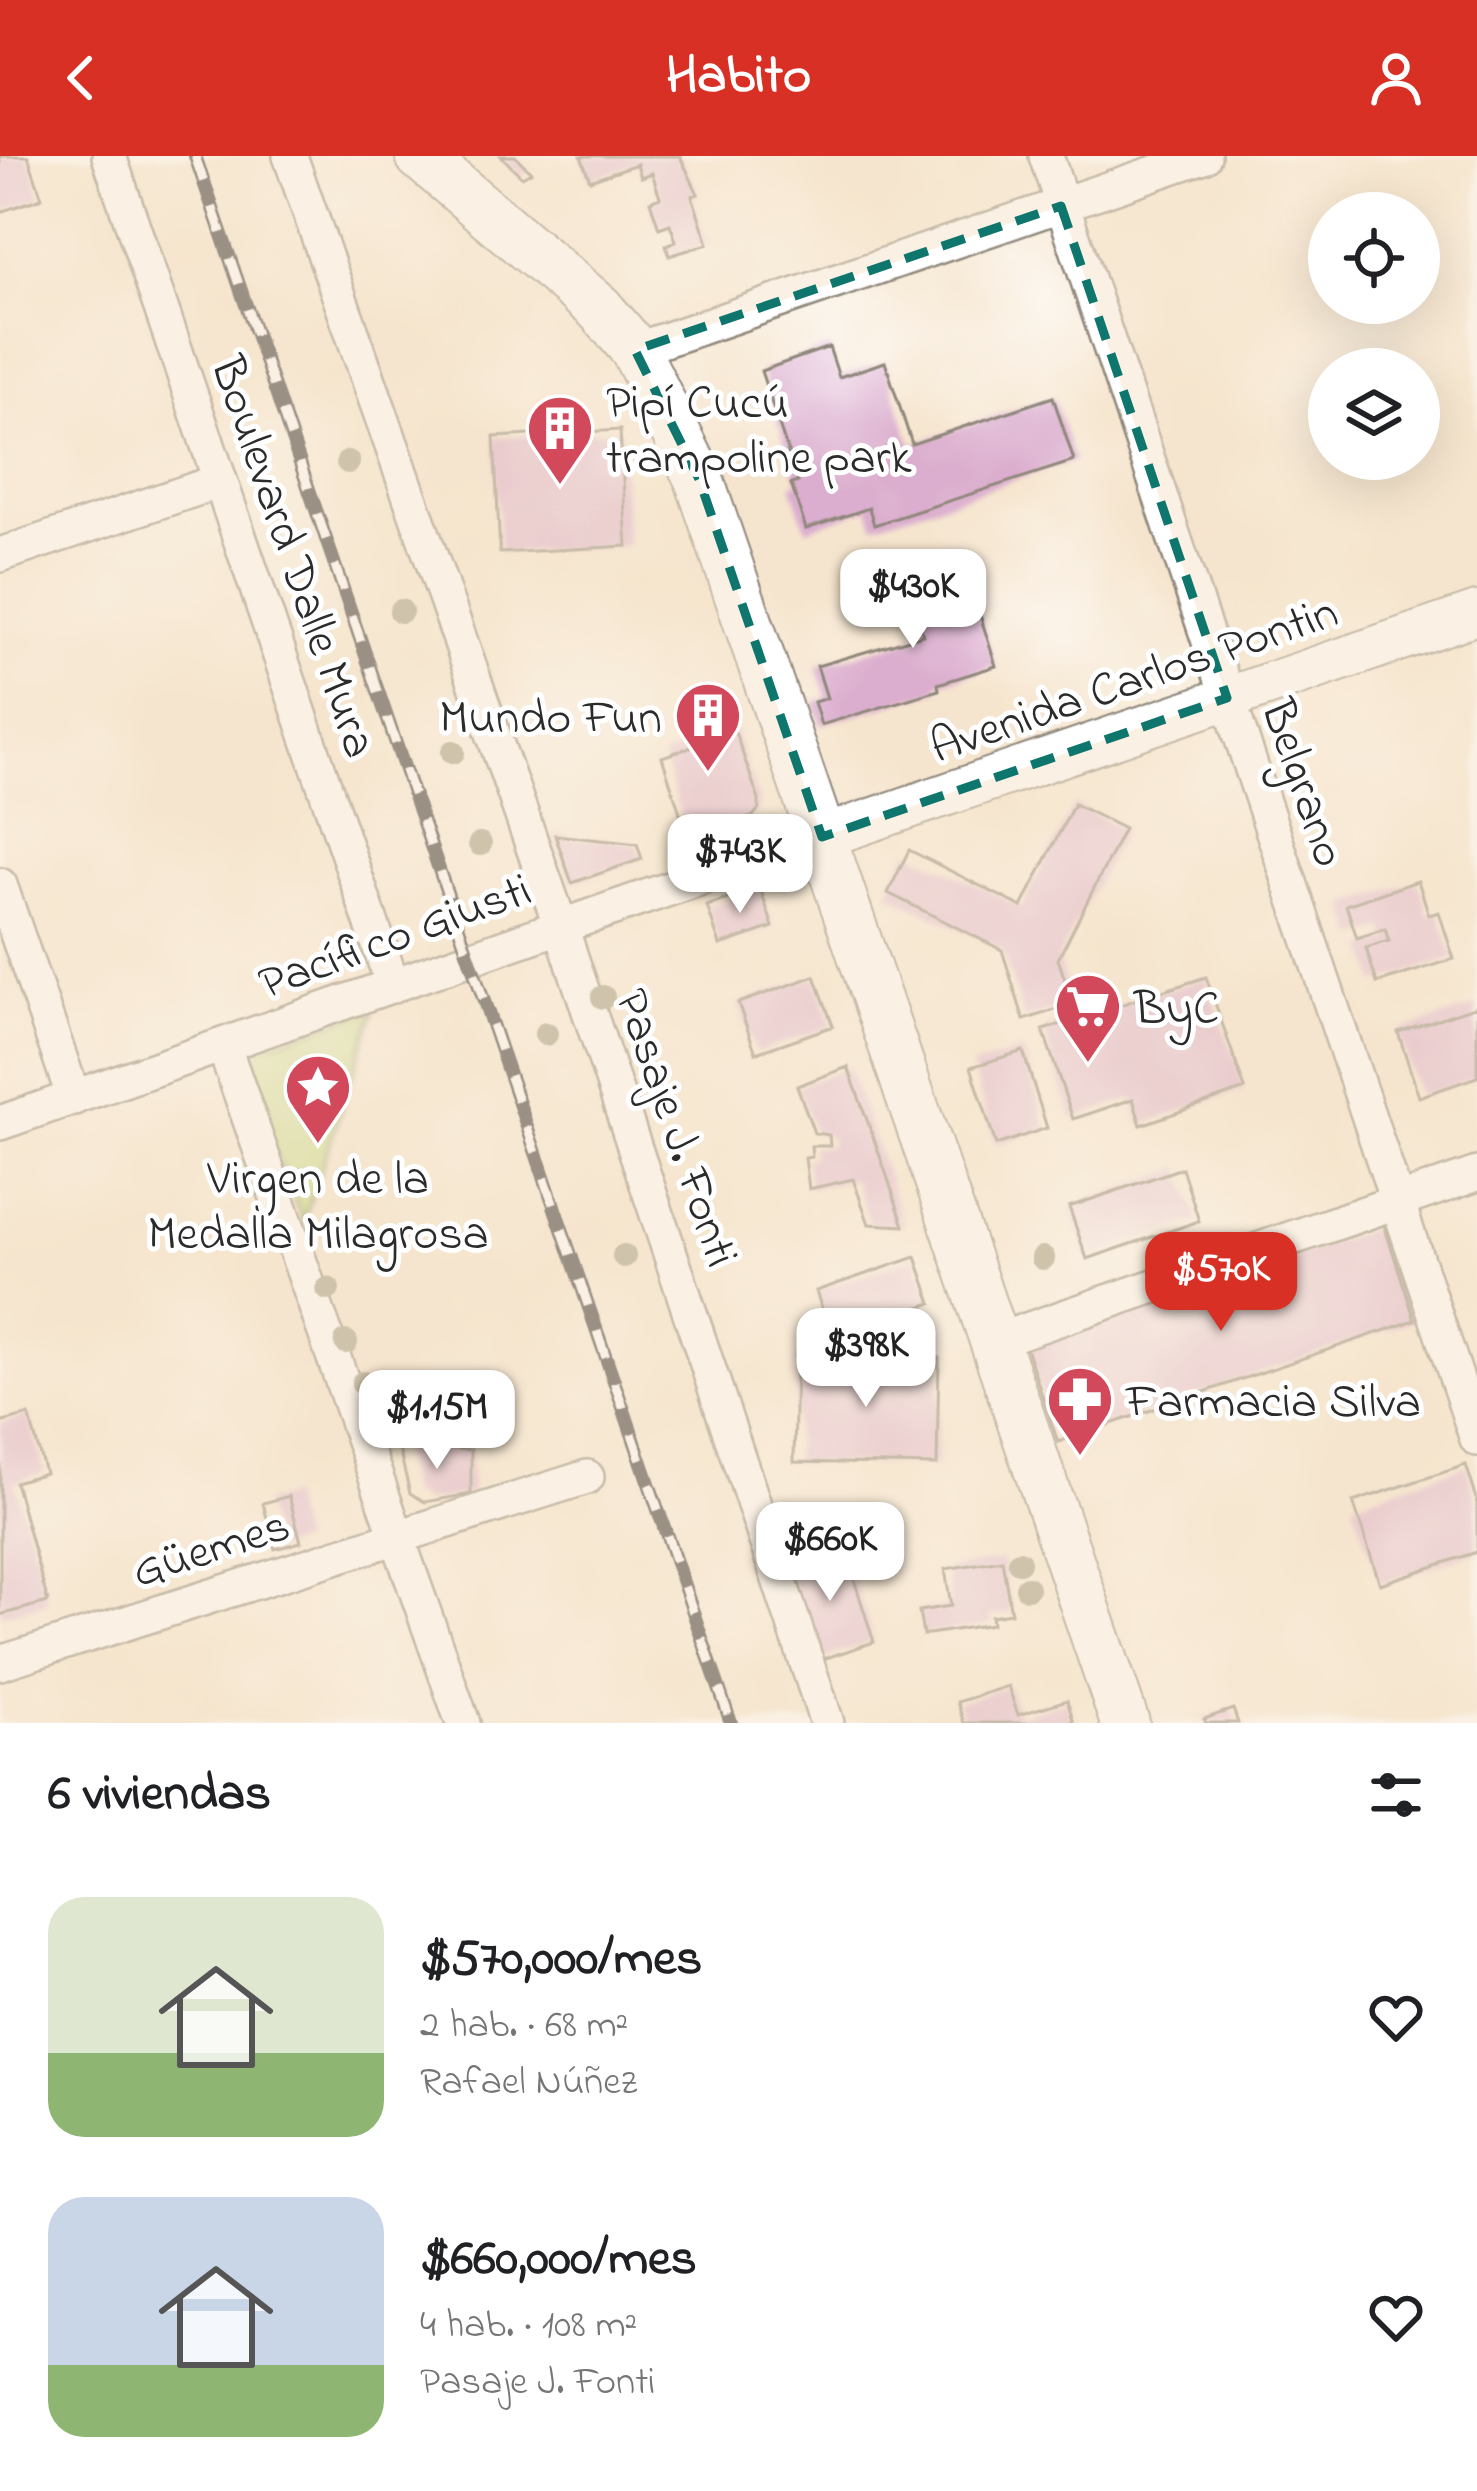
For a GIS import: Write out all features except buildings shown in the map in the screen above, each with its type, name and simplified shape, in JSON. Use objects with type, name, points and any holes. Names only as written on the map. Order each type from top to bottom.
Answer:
[{"type":"highway","points":[[420,156],[599,308],[635,350],[699,479],[1125,1723]]},
{"type":"main road","name":"Avenida Carlos Pontin","points":[[822,837],[1477,613]]},
{"type":"street","name":"Boulevard Dalle Mura","points":[[109,156],[393,986]]},
{"type":"street","name":"Pasaje J. Fonti","points":[[290,156],[560,925],[827,1723]]},
{"type":"street","name":"Belgrano","points":[[1046,156],[1477,1439]]},
{"type":"street","points":[[635,350],[1204,156]]},
{"type":"street","points":[[0,555],[220,481]]},
{"type":"street","name":"Pacífico Giusti","points":[[0,1124],[822,837]]},
{"type":"street","points":[[0,885],[74,1098]]},
{"type":"street","points":[[224,1047],[463,1723]]},
{"type":"street","points":[[995,1341],[1477,1174]]},
{"type":"street","name":"Güemes","points":[[0,1663],[587,1477]]},
{"type":"highlighted area","points":[[1061,206],[1227,698],[822,837],[699,479],[635,350]]},
{"type":"green space","points":[[375,1009],[303,1222],[236,1054]]},
{"type":"railway","points":[[195,156],[731,1723]]},
{"type":"place","name":"Pipí Cucú trampoline park","points":[[560,487]]},
{"type":"place","name":"Mundo Fun","points":[[708,774]]},
{"type":"place","name":"ByC","points":[[1088,1065]]},
{"type":"place","name":"Virgen de la Medalla Milagrosa","points":[[318,1146]]},
{"type":"place","name":"Farmacia Silva","points":[[1080,1458]]}]
